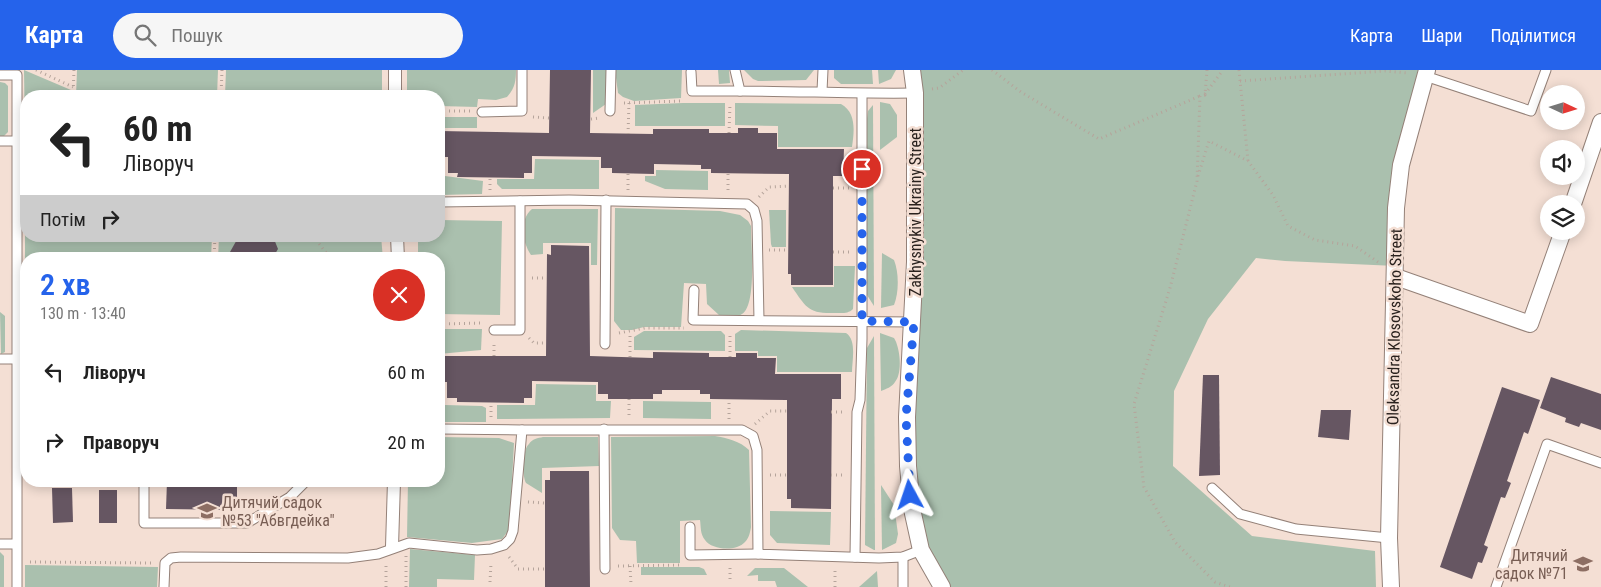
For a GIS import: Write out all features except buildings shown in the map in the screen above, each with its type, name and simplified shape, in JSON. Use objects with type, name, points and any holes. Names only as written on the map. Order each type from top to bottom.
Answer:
[{"type":"street","points":[[395,70],[395,90]]},
{"type":"street","name":"Zakhysnykiv Ukrainy Street","points":[[912,70],[915,92],[914,322],[906,417],[908,466],[912,509],[921,550],[942,587]]},
{"type":"street","name":"Oleksandra Klosovskoho Street","points":[[1391,587],[1389,538],[1390,272],[1401,165],[1421,73]]},
{"type":"street","points":[[1576,195],[1601,122]]},
{"type":"street","points":[[1390,272],[1530,324],[1560,240]]},
{"type":"street","points":[[389,549],[394,487]]},
{"type":"lane","points":[[482,112],[522,111],[522,70]]},
{"type":"lane","points":[[610,70],[610,108]]},
{"type":"lane","points":[[735,70],[735,91]]},
{"type":"lane","points":[[822,91],[823,70]]},
{"type":"lane","points":[[1421,73],[1532,111],[1546,70]]},
{"type":"lane","points":[[692,72],[692,91],[822,91],[862,94],[915,92]]},
{"type":"lane","points":[[0,75],[18,75],[17,587]]},
{"type":"lane","points":[[855,557],[857,421],[860,400],[862,321],[862,94]]},
{"type":"lane","points":[[0,141],[18,141]]},
{"type":"lane","points":[[445,202],[606,200],[747,204],[754,210],[757,221],[759,320]]},
{"type":"lane","points":[[605,344],[606,200]]},
{"type":"lane","points":[[494,330],[520,330],[520,201]]},
{"type":"lane","points":[[694,290],[693,320],[730,322],[759,320],[914,322]]},
{"type":"lane","points":[[0,359],[16,359]]},
{"type":"lane","points":[[604,428],[605,567]]},
{"type":"lane","points":[[445,429],[729,428],[748,432],[753,436],[757,450],[758,554]]},
{"type":"lane","points":[[164,587],[165,563],[171,558],[348,558],[365,557],[407,543],[477,550],[491,549],[504,545],[510,539],[513,531],[522,430]]},
{"type":"lane","points":[[16,433],[20,433]]},
{"type":"lane","points":[[1496,587],[1547,444],[1601,463]]},
{"type":"lane","points":[[144,487],[144,523],[247,523],[290,497],[300,487]]},
{"type":"lane","points":[[1212,488],[1240,514],[1296,529],[1389,538]]},
{"type":"lane","points":[[690,527],[690,555],[758,554],[903,557],[921,550]]},
{"type":"lane","points":[[0,544],[16,544]]},
{"type":"lane","points":[[903,557],[903,587]]},
{"type":"path","points":[[36,70],[74,87]]},
{"type":"path","points":[[74,70],[74,90]]},
{"type":"path","points":[[221,90],[222,70]]},
{"type":"path","points":[[915,92],[939,88],[962,70]]},
{"type":"path","points":[[992,70],[1021,92],[1099,139],[1202,95],[1223,70]]},
{"type":"path","points":[[1197,181],[1202,95],[1207,70]]},
{"type":"path","points":[[1239,70],[1248,161]]},
{"type":"path","points":[[1240,81],[1386,71],[1421,73]]},
{"type":"path","points":[[729,133],[735,91]]},
{"type":"path","points":[[610,108],[629,103],[691,101]]},
{"type":"path","points":[[628,134],[629,103]]},
{"type":"path","points":[[445,111],[482,112]]},
{"type":"path","points":[[1230,587],[1215,582],[1175,542],[1144,487],[1134,404],[1170,288],[1209,140],[1248,161],[1273,195],[1288,226],[1315,240],[1355,246],[1390,272]]},
{"type":"path","points":[[728,173],[728,202]]},
{"type":"path","points":[[751,207],[769,187],[789,186]]},
{"type":"path","points":[[318,242],[326,252]]},
{"type":"path","points":[[758,250],[789,250]]},
{"type":"path","points":[[730,322],[730,357]]},
{"type":"path","points":[[445,324],[492,323],[494,330]]},
{"type":"path","points":[[606,333],[630,333],[645,328],[691,328]]},
{"type":"path","points":[[630,333],[630,357]]},
{"type":"path","points":[[629,399],[629,428]]},
{"type":"path","points":[[729,399],[729,428]]},
{"type":"path","points":[[748,432],[765,414],[787,412]]},
{"type":"path","points":[[406,587],[407,543]]},
{"type":"path","points":[[504,545],[512,564],[518,569],[545,569]]},
{"type":"path","points":[[386,587],[389,549]]},
{"type":"path","points":[[490,582],[491,549]]},
{"type":"path","points":[[605,567],[699,564],[698,555]]},
{"type":"path","points":[[17,562],[165,563]]},
{"type":"path","points":[[630,566],[630,584]]},
{"type":"green space","points":[[24,70],[71,90],[24,90]]},
{"type":"green space","points":[[77,70],[218,70],[217,90],[76,90]]},
{"type":"green space","points":[[226,70],[382,70],[382,90],[225,90]]},
{"type":"green space","points":[[407,70],[516,70],[513,87],[507,97],[496,100],[478,99],[477,107],[445,106],[445,90],[407,90]]},
{"type":"green space","points":[[593,70],[606,70],[606,104],[593,113]]},
{"type":"green space","points":[[615,70],[682,70],[681,98],[634,101],[623,97],[618,93]]},
{"type":"green space","points":[[718,70],[729,70],[730,83],[719,84]]},
{"type":"green space","points":[[744,70],[814,70],[806,80],[758,81],[753,79]]},
{"type":"green space","points":[[834,70],[872,70],[873,84],[841,84],[834,78]]},
{"type":"green space","points":[[878,70],[896,70],[891,79],[879,84]]},
{"type":"green space","points":[[909,70],[1427,70],[1401,165],[1396,266],[1256,258],[1208,319],[1174,391],[1173,466],[1252,536],[1375,551],[1376,587],[942,587],[912,509]]},
{"type":"green space","points":[[0,82],[8,86],[8,132],[3,137],[0,137]]},
{"type":"green space","points":[[880,102],[890,104],[897,115],[897,137],[880,150]]},
{"type":"green space","points":[[725,103],[725,126],[635,126],[635,105]]},
{"type":"green space","points":[[735,103],[841,104],[850,112],[852,118],[854,129],[852,147],[778,147],[778,126],[735,125]]},
{"type":"green space","points":[[873,105],[874,306],[867,295],[867,119],[868,111]]},
{"type":"green space","points":[[445,117],[477,117],[477,128],[445,128]]},
{"type":"green space","points":[[535,159],[599,160],[599,189],[502,189],[497,184],[497,179],[534,179]]},
{"type":"green space","points":[[656,170],[708,171],[708,190],[665,189],[645,181],[645,176],[656,176]]},
{"type":"green space","points":[[445,176],[483,181],[482,194],[445,195]]},
{"type":"green space","points":[[615,208],[720,211],[740,215],[748,221],[751,226],[752,273],[750,299],[747,308],[736,317],[719,315],[707,304],[706,284],[684,283],[681,327],[644,327],[621,330],[614,321]]},
{"type":"green space","points":[[532,209],[598,209],[597,265],[591,265],[591,243],[543,243],[543,254],[531,255],[523,231],[525,219]]},
{"type":"green space","points":[[769,210],[786,210],[786,247],[772,247]]},
{"type":"green space","points":[[445,220],[502,221],[500,315],[445,314],[445,252],[418,252],[418,242],[445,242]]},
{"type":"green space","points":[[25,242],[212,242],[211,252],[25,252]]},
{"type":"green space","points":[[219,242],[382,242],[382,252],[218,252]]},
{"type":"green space","points":[[882,253],[894,260],[898,282],[894,305],[881,308]]},
{"type":"green space","points":[[834,266],[855,266],[853,309],[849,312],[826,313],[809,308],[792,287],[834,287]]},
{"type":"green space","points":[[0,312],[5,316],[5,352],[1,354]]},
{"type":"green space","points":[[445,329],[482,329],[481,350],[445,353]]},
{"type":"green space","points":[[741,330],[846,333],[852,340],[853,346],[852,372],[777,372],[777,356],[758,356],[758,351],[735,351],[735,334]]},
{"type":"green space","points":[[644,331],[721,331],[725,335],[725,351],[634,350],[634,337]]},
{"type":"green space","points":[[880,333],[894,338],[900,360],[898,378],[889,388],[881,391]]},
{"type":"green space","points":[[874,336],[875,550],[865,545],[867,348]]},
{"type":"green space","points":[[536,384],[596,385],[596,401],[611,401],[610,418],[497,419],[497,405],[535,405]]},
{"type":"green space","points":[[643,401],[711,402],[711,419],[643,418]]},
{"type":"green space","points":[[445,405],[482,406],[486,408],[486,422],[445,422]]},
{"type":"green space","points":[[715,436],[737,442],[749,450],[751,527],[747,539],[736,547],[718,548],[703,538],[700,520],[680,521],[680,563],[637,563],[636,541],[620,540],[612,528],[611,437]]},
{"type":"green space","points":[[445,437],[499,438],[514,443],[510,520],[508,531],[502,539],[472,543],[407,537],[408,487],[445,487]]},
{"type":"green space","points":[[543,437],[598,437],[599,466],[542,468],[542,493],[526,483],[523,463],[525,452],[530,442]]},
{"type":"green space","points":[[881,485],[894,505],[898,534],[896,543],[882,550]]},
{"type":"green space","points":[[770,511],[831,512],[830,545],[777,543],[770,535]]},
{"type":"green space","points":[[410,549],[475,555],[474,580],[437,579],[437,587],[409,587]]},
{"type":"green space","points":[[0,552],[4,556],[4,587],[0,587]]},
{"type":"green space","points":[[25,565],[158,567],[157,587],[25,587]]},
{"type":"green space","points":[[641,567],[699,567],[704,569],[707,575],[641,575]]},
{"type":"green space","points":[[755,568],[784,568],[808,587],[777,587],[775,581],[758,581],[758,575],[747,576]]},
{"type":"green space","points":[[877,571],[878,587],[859,587]]},
{"type":"place","name":"Дитячий садок №53 \"Абвгдейка\"","points":[[207,511]]},
{"type":"place","name":"Дитячий садок №71","points":[[1583,564]]},
{"type":"route","points":[[862,169],[862,321],[914,322],[906,417],[910,495]]}]
